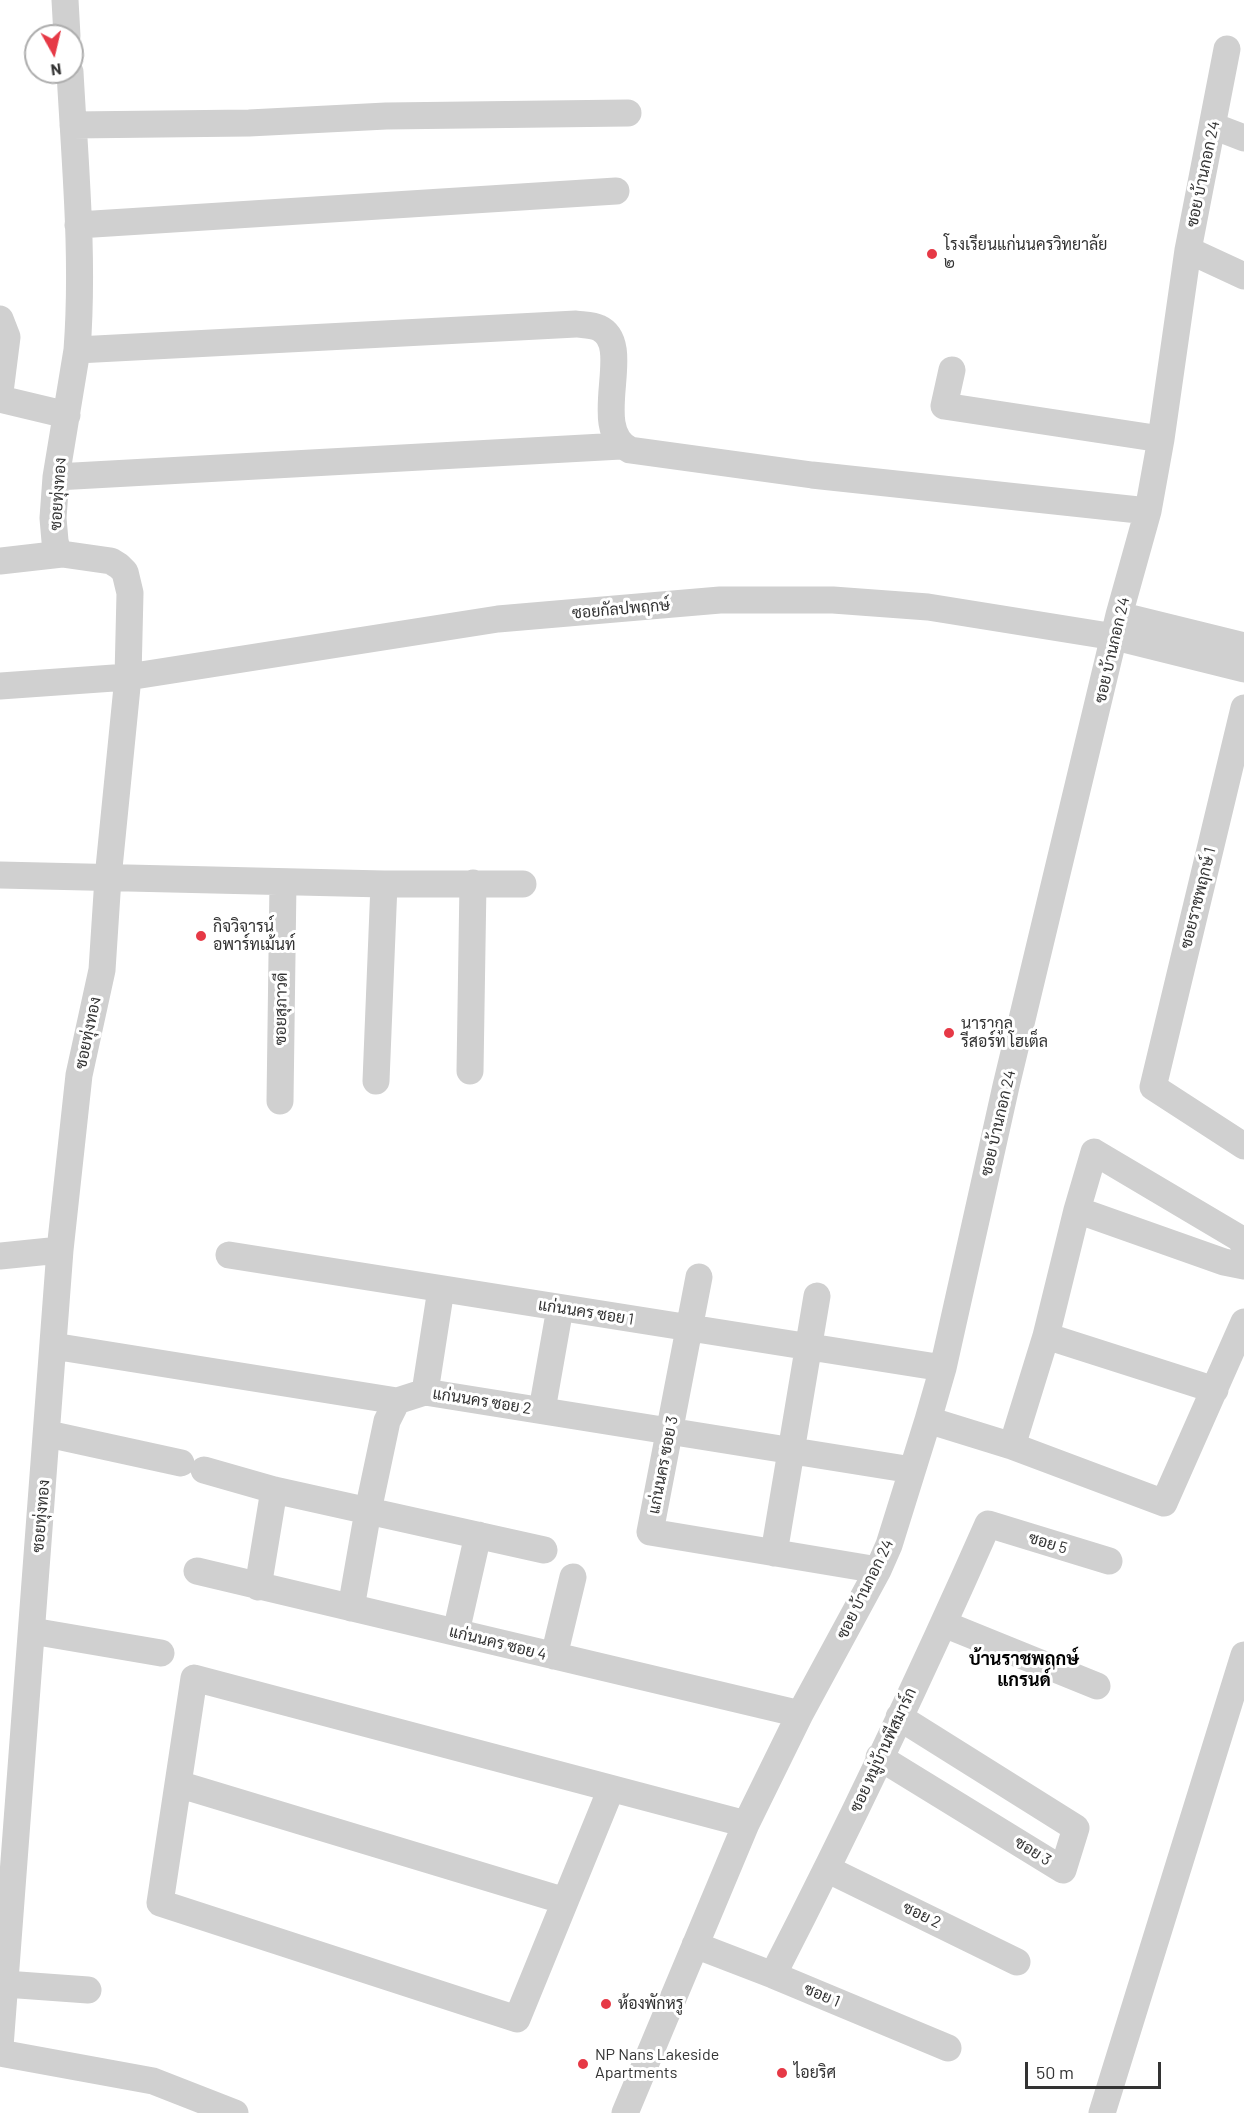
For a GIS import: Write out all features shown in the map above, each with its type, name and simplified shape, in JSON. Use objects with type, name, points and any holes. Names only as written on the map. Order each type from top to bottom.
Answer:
[{"type":"street","points":[[65,0],[67,24]]},
{"type":"street","name":"ซอย บ้านกอก 24","points":[[625,2113],[746,1824],[800,1714],[878,1570],[889,1545],[928,1420],[943,1368],[1006,1086],[1117,626],[1148,511],[1161,440],[1188,250],[1227,49]]},
{"type":"street","name":"ซอยทุ่งทอง","points":[[0,2047],[48,1434],[60,1250],[79,1075],[102,970],[108,878],[128,677],[130,593],[125,572],[111,561],[63,554],[57,549],[53,530],[57,477],[77,350],[78,225],[71,84]]},
{"type":"street","points":[[73,125],[249,123],[386,116],[628,113]]},
{"type":"street","points":[[1213,126],[1244,138]]},
{"type":"street","points":[[78,225],[616,190]]},
{"type":"street","points":[[1188,250],[1244,276]]},
{"type":"street","points":[[0,319],[7,337],[1,385],[67,415]]},
{"type":"street","points":[[77,350],[576,324],[600,328],[610,340],[614,354],[611,420],[614,434],[621,446]]},
{"type":"street","points":[[952,370],[944,406],[1161,440]]},
{"type":"street","points":[[57,477],[621,446],[630,450],[812,475],[1148,511]]},
{"type":"street","points":[[0,561],[63,554]]},
{"type":"street","name":"ซอยกัลปพฤกษ์","points":[[0,686],[128,677],[498,619],[720,600],[833,600],[1117,626]]},
{"type":"street","points":[[1117,626],[1244,646]]},
{"type":"street","points":[[1117,626],[1244,669]]},
{"type":"street","name":"ซอยราชพฤกษ์ 1","points":[[1244,708],[1153,1087],[1244,1146]]},
{"type":"street","points":[[0,875],[384,884],[523,884]]},
{"type":"street","name":"ซอยสุภาวดี","points":[[280,1101],[283,882]]},
{"type":"street","points":[[376,1081],[384,884]]},
{"type":"street","points":[[470,1071],[473,884]]},
{"type":"street","points":[[1012,1446],[1046,1336],[1077,1210],[1094,1152],[1239,1238],[1244,1244]]},
{"type":"street","points":[[1077,1210],[1224,1262],[1244,1266]]},
{"type":"street","points":[[0,1256],[60,1250]]},
{"type":"street","name":"แก่นนคร ซอย 1","points":[[229,1256],[943,1368]]},
{"type":"street","name":"แก่นนคร ซอย 3","points":[[699,1277],[650,1532],[878,1570]]},
{"type":"street","points":[[425,1392],[441,1289]]},
{"type":"street","points":[[774,1553],[816,1296]]},
{"type":"street","points":[[542,1410],[560,1308]]},
{"type":"street","points":[[928,1420],[1012,1446],[1164,1503],[1244,1322]]},
{"type":"street","points":[[1046,1336],[1215,1390]]},
{"type":"street","name":"แก่นนคร ซอย 2","points":[[53,1346],[396,1401],[425,1392],[912,1470]]},
{"type":"street","points":[[351,1608],[387,1421],[396,1401]]},
{"type":"street","points":[[48,1434],[193,1467],[274,1490],[544,1550]]},
{"type":"street","points":[[258,1587],[274,1490]]},
{"type":"street","name":"ซอย 5","points":[[988,1524],[1109,1561]]},
{"type":"street","name":"ซอย หมู่บ้านพีสมาร์ก","points":[[773,1975],[827,1869],[944,1624],[988,1524]]},
{"type":"street","points":[[456,1632],[478,1535]]},
{"type":"street","name":"แก่นนคร ซอย 4","points":[[197,1571],[800,1714]]},
{"type":"street","points":[[554,1656],[573,1577]]},
{"type":"street","points":[[944,1624],[1097,1686]]},
{"type":"street","points":[[32,1631],[161,1653]]},
{"type":"street","points":[[1102,2113],[1244,1655]]},
{"type":"street","points":[[611,1789],[517,2019],[160,1903],[194,1678],[746,1824]]},
{"type":"street","name":"ซอย 3","points":[[879,1757],[1063,1870],[1076,1828],[899,1717]]},
{"type":"street","points":[[178,1784],[565,1901]]},
{"type":"street","name":"ซอย 2","points":[[827,1869],[1017,1962]]},
{"type":"street","name":"ซอย 1","points":[[695,1945],[948,2048]]},
{"type":"street","points":[[5,1984],[88,1990]]},
{"type":"street","points":[[0,2054],[153,2081],[235,2113]]},
{"type":"place","name":"โรงเรียนแก่นนครวิทยาลัย ๒","points":[[932,254]]},
{"type":"place","name":"กิจวิจารน์ อพาร์ทเม้นท์","points":[[201,936]]},
{"type":"place","name":"นารากูล รีสอร์ท โฮเต็ล","points":[[949,1033]]},
{"type":"place","name":"ห้องพักหรู","points":[[606,2004]]},
{"type":"place","name":"NP Nans Lakeside Apartments","points":[[583,2064]]},
{"type":"place","name":"ไอยริศ","points":[[782,2073]]},
{"type":"district","name":"บ้านราชพฤกษ์ แกรนด์","points":[[1024,1669]]}]
